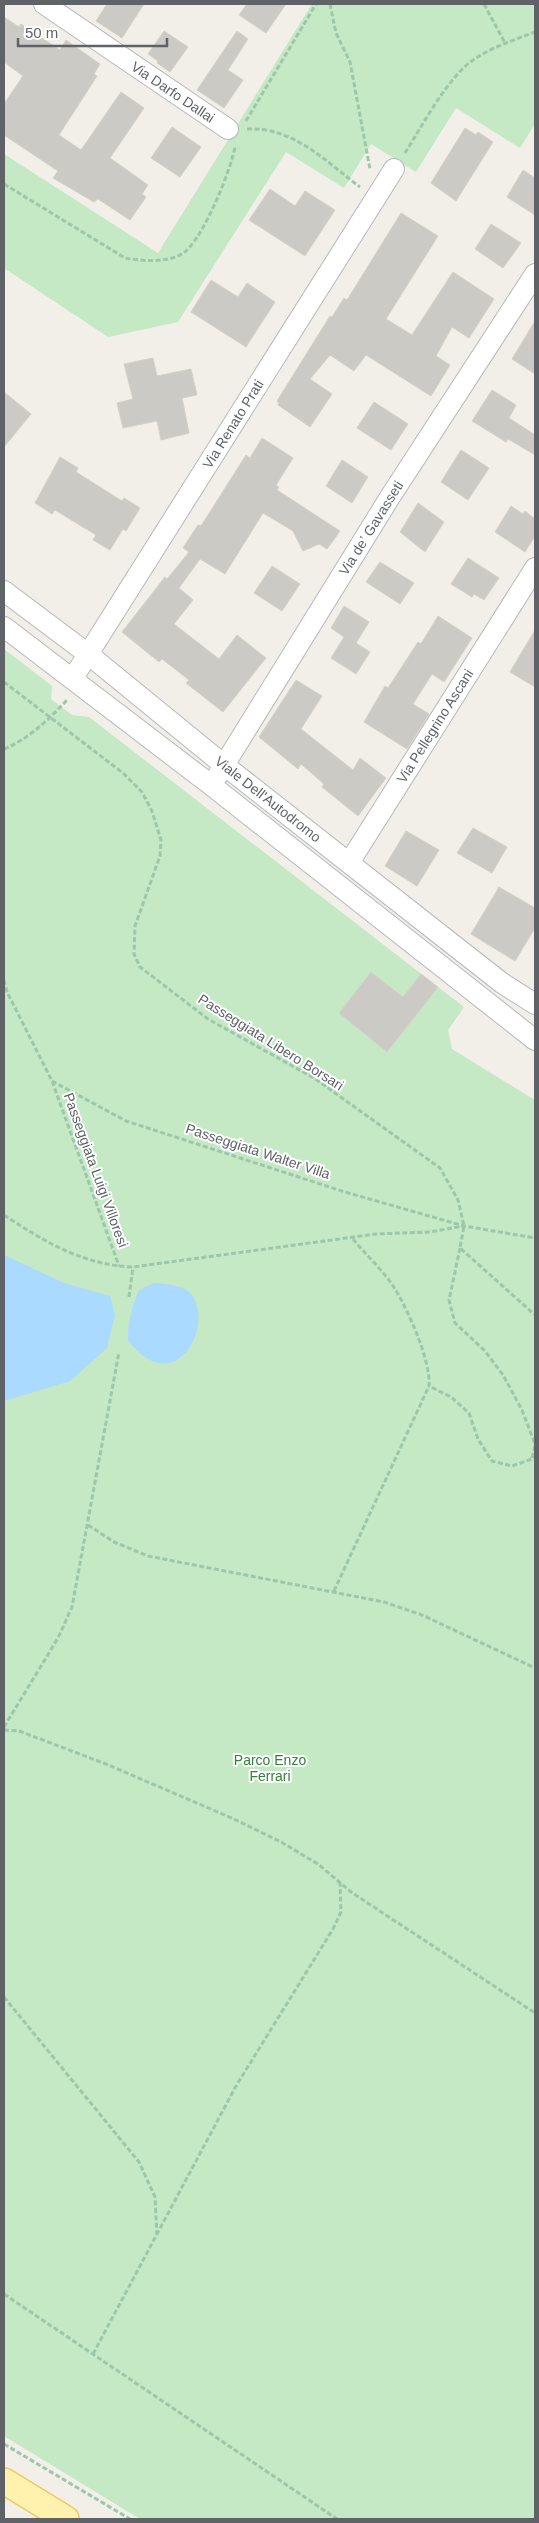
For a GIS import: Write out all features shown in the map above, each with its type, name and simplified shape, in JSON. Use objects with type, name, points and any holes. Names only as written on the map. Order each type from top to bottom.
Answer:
[{"type":"main road","points":[[4,2481],[66,2519]]},
{"type":"street","name":"Via Darfo Dallai","points":[[44,4],[228,129]]},
{"type":"street","name":"Via Renato Prati","points":[[77,681],[88,654],[394,169]]},
{"type":"street","name":"Via de’ Gavasseti","points":[[211,785],[390,498],[535,274]]},
{"type":"street","name":"Via Pellegrino Ascani","points":[[349,863],[528,594],[535,568]]},
{"type":"street","name":"Viale Dell'Autodromo","points":[[4,591],[88,654],[224,765],[502,983],[535,1004]]},
{"type":"street","name":"Viale Dell'Autodromo","points":[[4,627],[211,785],[488,1005],[535,1040]]},
{"type":"street","points":[[488,1005],[502,983]]},
{"type":"path","points":[[316,4],[241,130],[258,129],[289,135],[300,141],[375,199]]},
{"type":"path","points":[[330,4],[336,33],[350,62],[375,199]]},
{"type":"path","points":[[484,4],[504,43]]},
{"type":"path","points":[[394,169],[456,75],[472,61],[504,43],[535,32]]},
{"type":"path","points":[[4,184],[125,258],[138,260],[170,258],[181,255],[192,245],[224,184],[234,151],[237,129],[228,129]]},
{"type":"path","points":[[4,749],[31,734],[51,718],[77,681]]},
{"type":"path","name":"Passeggiata Libero Borsari","points":[[4,682],[123,773],[142,792],[158,824],[160,856],[135,926],[134,954],[140,967],[208,1019],[314,1078],[440,1168],[458,1200],[464,1226]]},
{"type":"path","name":"Passeggiata Luigi Villoresi","points":[[4,980],[7,992],[52,1081],[119,1266]]},
{"type":"path","name":"Passeggiata Walter Villa","points":[[52,1081],[126,1121],[346,1192],[464,1226]]},
{"type":"path","points":[[4,1215],[57,1248],[96,1263],[133,1267],[352,1238],[430,1232],[464,1226],[535,1238]]},
{"type":"path","points":[[429,1386],[451,1397],[470,1413],[478,1439],[492,1461],[512,1466],[534,1458],[535,1445],[522,1410],[504,1376],[485,1350],[456,1323],[449,1300],[464,1226]]},
{"type":"path","points":[[334,1591],[429,1386],[421,1344],[395,1288],[352,1238]]},
{"type":"path","points":[[460,1248],[535,1315]]},
{"type":"path","points":[[128,1297],[133,1267]]},
{"type":"path","points":[[119,1352],[72,1608],[58,1638],[4,1728],[19,1731],[106,1764],[234,1819],[288,1847],[318,1864],[340,1883],[535,2013]]},
{"type":"path","points":[[88,1524],[114,1542],[148,1556],[384,1602],[422,1615],[535,1668]]},
{"type":"path","points":[[93,2354],[236,2086],[333,1929],[341,1912],[340,1883]]},
{"type":"path","points":[[4,1996],[139,2162],[156,2197],[157,2237]]},
{"type":"path","points":[[4,2294],[337,2519]]},
{"type":"path","points":[[4,2444],[130,2519]]},
{"type":"green space","points":[[312,4],[535,4],[535,124],[520,148],[456,108],[416,172],[371,144],[344,188],[286,152],[178,322],[108,337],[4,268],[4,154],[158,253]]},
{"type":"green space","name":"Parco Enzo Ferrari","points":[[4,649],[52,686],[51,699],[72,715],[89,717],[464,1007],[448,1030],[452,1049],[535,1100],[535,2519],[140,2519],[4,2436]]},
{"type":"water","points":[[4,1255],[64,1283],[110,1296],[115,1315],[107,1348],[70,1381],[4,1401]]},
{"type":"water","points":[[154,1283],[173,1285],[186,1290],[190,1293],[197,1306],[198,1322],[195,1338],[187,1351],[175,1361],[161,1363],[145,1357],[128,1340],[131,1314],[139,1290]]},
{"type":"building","points":[[107,4],[144,4],[122,38],[96,21]]},
{"type":"building","points":[[247,4],[286,4],[266,33],[239,15]]},
{"type":"building","points":[[4,17],[19,27],[21,24],[60,50],[66,40],[100,64],[94,74],[97,76],[59,135],[81,150],[121,92],[144,108],[110,158],[148,185],[142,194],[146,197],[130,220],[98,199],[94,202],[53,178],[58,171],[4,135],[4,104],[23,76],[4,62]]},
{"type":"building","points":[[164,31],[188,47],[170,72],[148,54]]},
{"type":"building","points":[[237,31],[248,39],[228,70],[243,80],[224,108],[197,90]]},
{"type":"building","points":[[172,127],[201,147],[180,177],[151,158]]},
{"type":"building","points":[[465,128],[476,135],[478,132],[493,142],[456,201],[431,183]]},
{"type":"building","points":[[523,170],[535,178],[535,215],[507,197]]},
{"type":"building","points":[[270,189],[295,206],[305,191],[335,210],[305,256],[249,220]]},
{"type":"building","points":[[401,213],[438,236],[386,319],[412,335],[453,272],[494,299],[469,338],[452,327],[436,356],[450,365],[431,396],[366,355],[354,371],[330,355],[310,379],[332,394],[310,427],[278,405],[277,401],[330,316],[332,317],[344,298],[347,300]]},
{"type":"building","points":[[491,224],[521,243],[503,268],[475,249]]},
{"type":"building","points":[[211,280],[238,297],[247,283],[275,302],[246,347],[191,312]]},
{"type":"building","points":[[535,321],[535,374],[512,359]]},
{"type":"building","points":[[153,358],[157,376],[191,369],[197,395],[182,398],[189,433],[161,440],[157,421],[123,428],[117,403],[133,399],[124,364]]},
{"type":"building","points":[[492,390],[516,405],[509,418],[535,435],[535,455],[508,439],[506,442],[472,421]]},
{"type":"building","points":[[4,392],[31,414],[4,447]]},
{"type":"building","points":[[374,402],[408,424],[391,450],[357,428]]},
{"type":"building","points":[[262,438],[293,458],[276,485],[279,487],[277,490],[340,531],[327,549],[319,544],[303,551],[293,531],[263,513],[225,574],[200,559],[179,588],[193,600],[174,624],[219,659],[237,635],[266,658],[223,712],[186,683],[189,680],[162,659],[159,662],[122,632],[165,577],[167,579],[189,552],[183,548],[198,525],[201,526],[246,455],[250,458]]},
{"type":"building","points":[[461,450],[489,468],[468,500],[441,482]]},
{"type":"building","points":[[60,457],[78,468],[76,472],[122,501],[124,498],[140,508],[126,531],[123,529],[110,550],[93,540],[96,535],[55,510],[52,514],[35,503]]},
{"type":"building","points":[[342,460],[368,477],[352,503],[326,486]]},
{"type":"building","points":[[418,503],[444,522],[425,552],[400,532]]},
{"type":"building","points":[[511,506],[523,514],[525,511],[535,519],[535,536],[525,552],[495,532]]},
{"type":"building","points":[[468,558],[499,578],[484,600],[474,594],[472,597],[451,584]]},
{"type":"building","points":[[380,562],[414,583],[400,604],[366,582]]},
{"type":"building","points":[[272,566],[300,584],[282,611],[254,593]]},
{"type":"building","points":[[344,606],[369,622],[356,643],[370,652],[356,674],[331,658],[344,637],[331,628]]},
{"type":"building","points":[[438,616],[472,638],[444,682],[432,674],[413,704],[429,714],[407,749],[364,722],[385,686],[388,688],[418,642],[421,644]]},
{"type":"building","points":[[535,630],[535,687],[510,672]]},
{"type":"building","points":[[296,680],[322,696],[301,729],[353,770],[360,758],[386,778],[358,816],[322,787],[324,784],[301,764],[298,769],[259,737]]},
{"type":"building","points":[[473,828],[507,847],[492,873],[457,853]]},
{"type":"building","points":[[406,831],[439,850],[417,886],[385,866]]},
{"type":"building","points":[[499,887],[535,908],[535,928],[515,961],[471,934]]},
{"type":"building","points":[[371,972],[403,997],[421,974],[438,987],[387,1052],[339,1013]]}]
